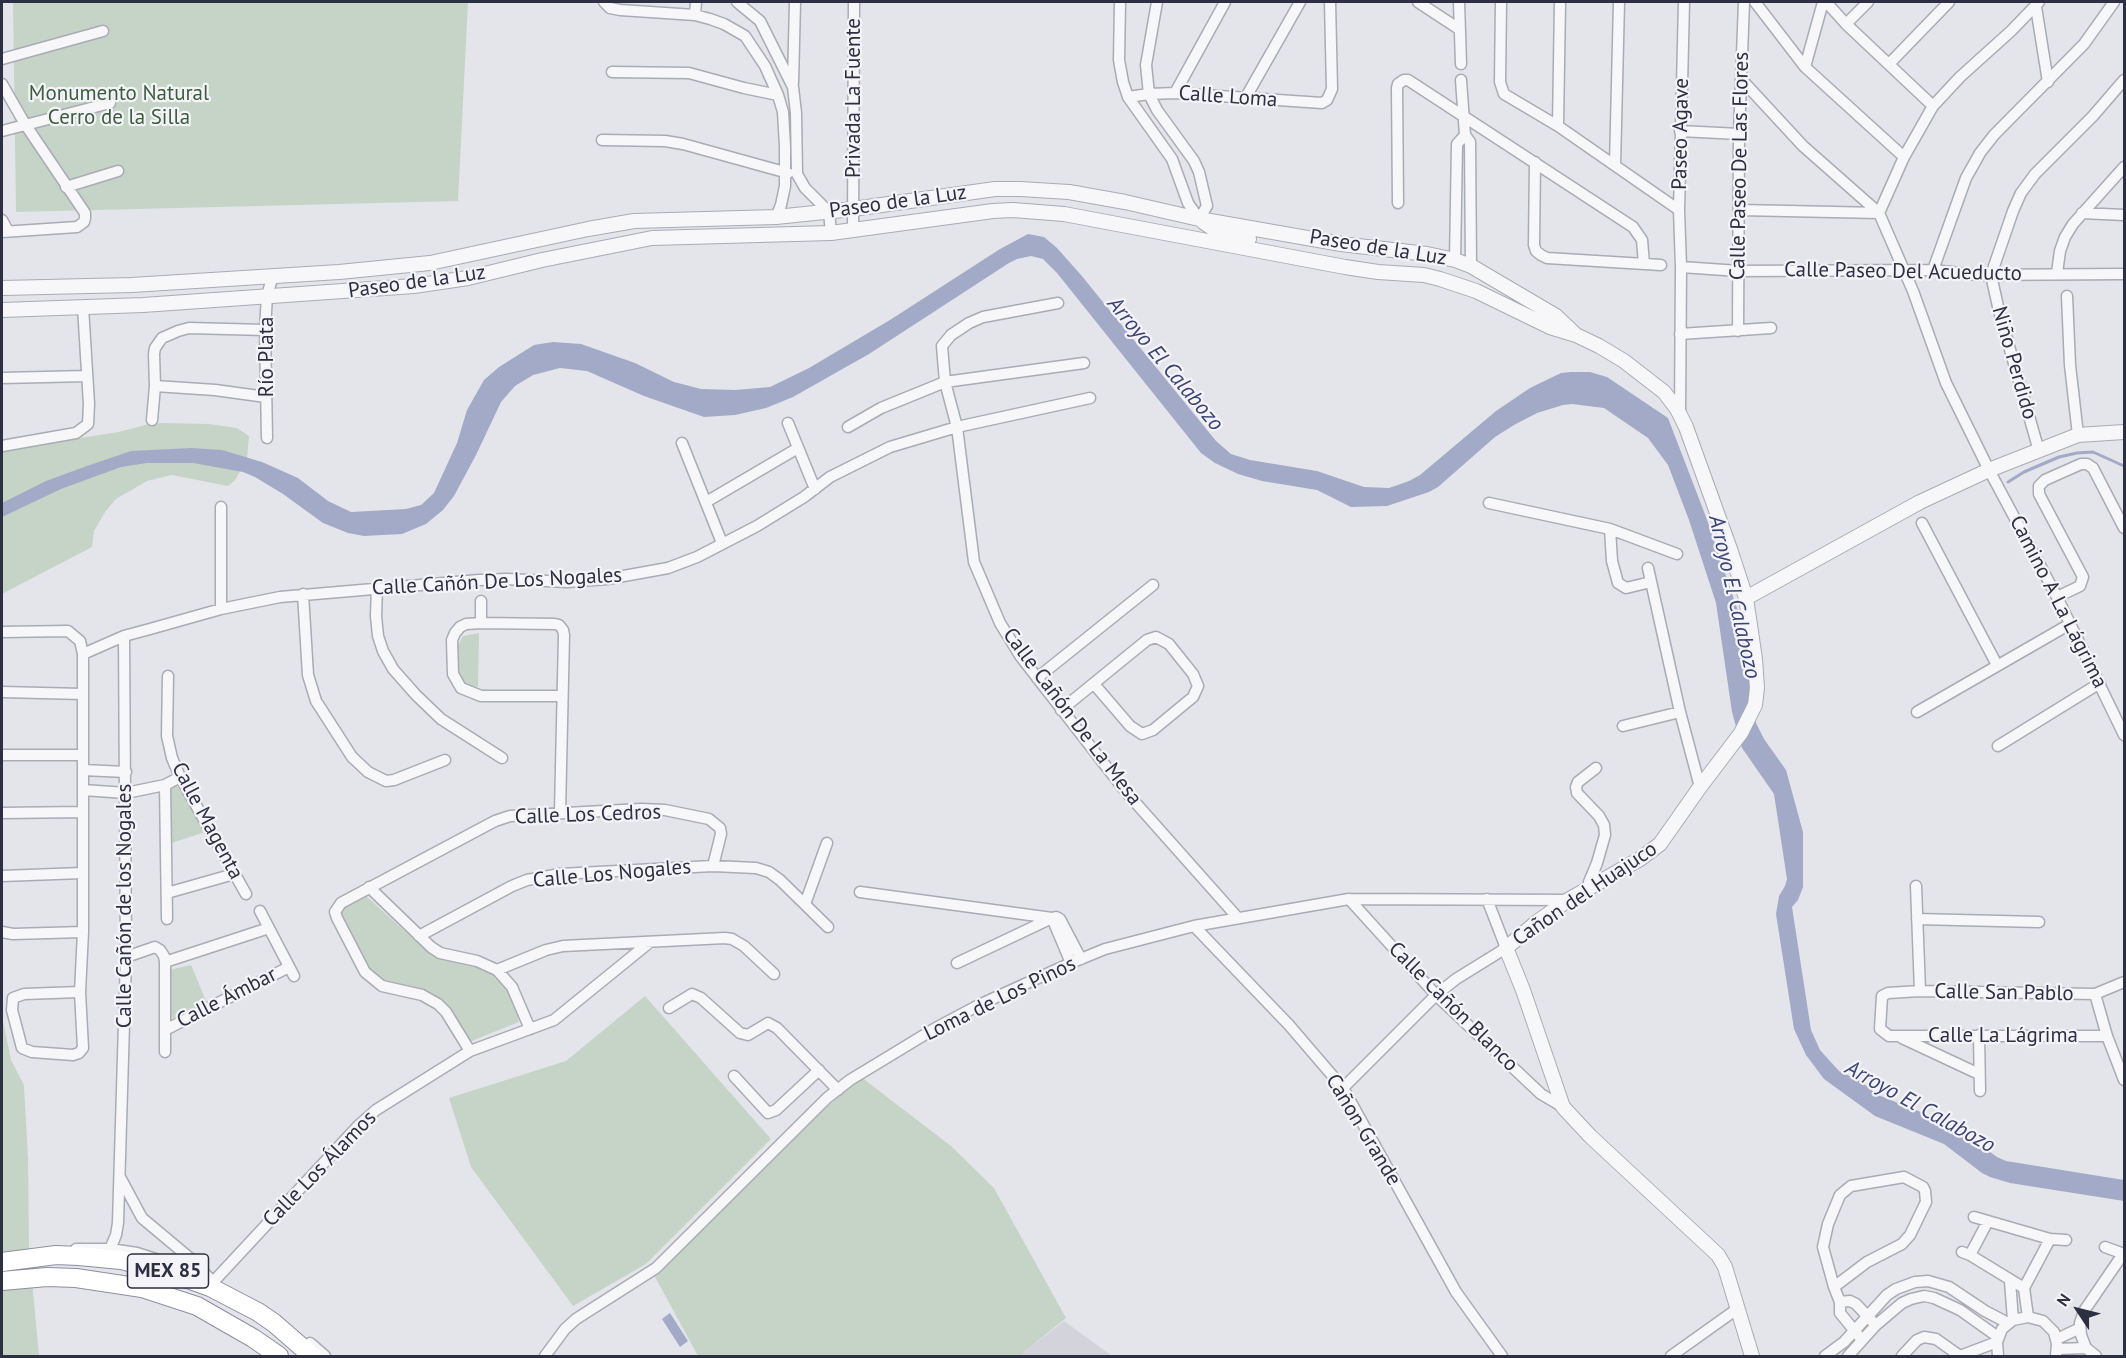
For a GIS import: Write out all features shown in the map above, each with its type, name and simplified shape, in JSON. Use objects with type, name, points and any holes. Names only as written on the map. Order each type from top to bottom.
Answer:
[{"type":"highway","name":"MEX 85","points":[[2,1262],[56,1255],[121,1260],[169,1272],[210,1287],[258,1312],[312,1356]]},
{"type":"highway","name":"MEX 85","points":[[2,1281],[47,1277],[76,1278],[123,1284],[151,1291],[197,1306],[253,1338],[279,1356]]},
{"type":"street","points":[[604,2],[610,8],[620,10],[695,15],[724,24],[745,36],[765,66],[778,95],[784,125],[783,196],[776,217]]},
{"type":"street","points":[[695,15],[696,2]]},
{"type":"street","points":[[737,2],[760,21],[793,87]]},
{"type":"street","points":[[795,2],[793,87],[796,112],[797,174],[805,188],[829,212],[831,233]]},
{"type":"street","name":"Privada La Fuente","points":[[853,231],[854,2]]},
{"type":"street","points":[[1120,2],[1119,60],[1122,81],[1128,97],[1172,159],[1188,203],[1199,219],[1218,232],[1277,245],[1314,260]]},
{"type":"street","points":[[1112,222],[1123,219],[1142,219],[1191,227],[1207,206],[1199,172],[1149,94],[1146,65],[1157,2]]},
{"type":"street","points":[[1175,93],[1225,2]]},
{"type":"street","points":[[1246,97],[1300,2]]},
{"type":"street","name":"Calle Loma","points":[[1128,97],[1175,93],[1316,104],[1327,100],[1332,89],[1330,2]]},
{"type":"street","points":[[1418,2],[1459,29]]},
{"type":"street","points":[[1460,2],[1461,64]]},
{"type":"street","points":[[1501,2],[1500,82],[1504,94],[1557,126],[1679,210]]},
{"type":"street","points":[[1557,126],[1560,2]]},
{"type":"street","points":[[1615,165],[1619,2]]},
{"type":"street","name":"Paseo Agave","points":[[1681,267],[1679,210],[1684,2]]},
{"type":"street","name":"Calle Paseo De Las Flores","points":[[1738,331],[1739,134],[1744,2]]},
{"type":"street","points":[[1755,2],[1805,67],[1904,157]]},
{"type":"street","points":[[1805,67],[1825,2],[1933,106]]},
{"type":"street","points":[[1846,24],[1868,2]]},
{"type":"street","points":[[1889,64],[1949,2]]},
{"type":"street","points":[[1933,270],[1966,178],[1980,153],[1994,135],[2084,44],[2114,2]]},
{"type":"street","points":[[1879,213],[1904,157],[1933,106],[2037,4]]},
{"type":"street","points":[[2037,4],[2048,82]]},
{"type":"street","points":[[745,36],[760,21]]},
{"type":"street","points":[[2,59],[103,31]]},
{"type":"street","points":[[612,72],[689,73],[778,95]]},
{"type":"street","points":[[1741,79],[1803,146],[1879,213]]},
{"type":"street","points":[[1398,203],[1398,84],[1408,80],[1636,231],[1642,240],[1644,264]]},
{"type":"street","points":[[1461,80],[1464,135],[1470,142],[1471,266]]},
{"type":"street","points":[[1991,274],[2021,193],[2035,174],[2093,116],[2124,80]]},
{"type":"street","points":[[2,84],[25,124],[85,213],[84,222],[77,227],[5,232],[2,220]]},
{"type":"street","points":[[2,131],[110,103]]},
{"type":"street","points":[[1680,131],[1739,134]]},
{"type":"street","points":[[1455,260],[1457,144],[1464,135]]},
{"type":"street","points":[[602,140],[665,141],[797,174]]},
{"type":"street","points":[[1172,159],[1188,152]]},
{"type":"street","points":[[1534,162],[1534,245],[1536,251],[1547,258],[1661,265]]},
{"type":"street","points":[[2057,273],[2065,237],[2082,213],[2124,167]]},
{"type":"street","points":[[66,187],[118,171]]},
{"type":"street","name":"Paseo de la Luz","points":[[2,288],[132,285],[339,272],[443,262],[517,244],[634,221],[776,217],[853,209],[967,192],[1012,189],[1069,192],[1199,219],[1341,244],[1427,254],[1455,260],[1471,266],[1556,316],[1576,334]]},
{"type":"street","points":[[967,192],[969,215]]},
{"type":"street","points":[[1184,192],[1204,192]]},
{"type":"street","points":[[1740,210],[1879,213]]},
{"type":"street","name":"Paseo de la Luz","points":[[2,310],[143,305],[414,286],[468,279],[562,255],[652,238],[831,233],[993,211],[1041,211],[1112,222],[1378,272],[1424,275],[1476,291],[1550,327],[1576,334]]},
{"type":"street","name":"Camino A La Lágrima","points":[[1879,213],[1913,291],[1946,382],[1989,470],[2057,597],[2124,735]]},
{"type":"street","points":[[2082,213],[2124,215]]},
{"type":"street","points":[[728,219],[728,235]]},
{"type":"street","points":[[1456,235],[1470,237]]},
{"type":"street","points":[[1680,415],[1681,267]]},
{"type":"street","name":"Calle Paseo Del Acueducto","points":[[1681,267],[1739,271],[1933,270],[1978,275],[2124,274]]},
{"type":"street","points":[[338,293],[339,272]]},
{"type":"street","name":"Niño Perdido","points":[[1991,274],[1999,311],[2039,451]]},
{"type":"street","name":"Río Plata","points":[[267,438],[265,330],[267,296],[273,276]]},
{"type":"street","points":[[2067,296],[2070,365],[2078,435]]},
{"type":"street","name":"Calle Cañón De La Mesa","points":[[1058,303],[983,317],[951,335],[942,346],[945,382],[957,427],[974,562],[1000,623],[1021,657],[1126,792],[1238,918]]},
{"type":"street","points":[[2,446],[62,437],[82,430],[87,424],[89,414],[83,307]]},
{"type":"street","points":[[152,420],[155,386],[154,354],[162,338],[189,328],[265,330]]},
{"type":"street","points":[[1680,334],[1771,328]]},
{"type":"street","name":"Cañon del Huajuco","points":[[1506,948],[1568,900],[1640,859],[1660,844],[1741,733],[1755,705],[1756,675],[1746,598],[1713,501],[1680,415],[1664,392],[1650,380],[1624,361],[1576,334]]},
{"type":"street","points":[[848,427],[881,408],[945,382],[1084,363]]},
{"type":"street","points":[[2,378],[87,376]]},
{"type":"street","points":[[155,386],[215,390],[266,397]]},
{"type":"street","name":"Calle Cañón De Los Nogales","points":[[83,654],[124,636],[255,601],[377,587],[408,587],[507,579],[567,582],[607,579],[668,568],[757,526],[830,477],[890,447],[957,427],[1090,398]]},
{"type":"street","points":[[788,423],[815,489]]},
{"type":"street","points":[[1746,598],[1920,502],[1989,470],[2078,435],[2124,432]]},
{"type":"street","points":[[682,443],[722,543]]},
{"type":"street","points":[[706,502],[798,448]]},
{"type":"street","points":[[2057,597],[2080,586],[2083,577],[2039,494],[2040,486],[2045,480],[2081,464],[2087,464],[2093,468],[2124,528]]},
{"type":"street","points":[[1489,503],[1610,529],[1677,554]]},
{"type":"street","points":[[221,507],[221,609]]},
{"type":"street","points":[[1922,523],[1997,665]]},
{"type":"street","points":[[1610,529],[1612,561],[1618,584],[1626,588],[1651,582]]},
{"type":"street","points":[[1648,568],[1680,712],[1700,787]]},
{"type":"street","points":[[1037,678],[1153,585]]},
{"type":"street","points":[[377,587],[378,636],[393,669],[441,719],[501,758]]},
{"type":"street","points":[[303,594],[308,675],[316,701],[352,757],[368,772],[386,781],[445,760]]},
{"type":"street","points":[[481,601],[481,623]]},
{"type":"street","points":[[560,812],[564,635],[561,627],[555,624],[481,623],[459,627],[452,640],[453,674],[461,688],[481,696],[562,696]]},
{"type":"street","points":[[1917,712],[2070,624]]},
{"type":"street","points":[[2,632],[68,631],[80,641],[83,654],[84,755],[80,992],[84,1042],[81,1052],[77,1054],[32,1052],[22,1048],[12,1010],[13,998],[24,994],[80,992]]},
{"type":"street","name":"Calle Cañón de los Nogales","points":[[110,1248],[118,1223],[126,957],[124,636]]},
{"type":"street","points":[[1061,710],[1147,640],[1156,637],[1169,644],[1193,674],[1198,686],[1193,697],[1153,730],[1142,734],[1130,726],[1094,684]]},
{"type":"street","name":"Calle Magenta","points":[[168,676],[167,736],[172,758],[180,777],[246,894]]},
{"type":"street","points":[[1998,746],[2100,683]]},
{"type":"street","points":[[2,692],[82,694]]},
{"type":"street","points":[[1623,726],[1680,712]]},
{"type":"street","points":[[2,755],[84,755]]},
{"type":"street","points":[[1590,888],[1589,882],[1605,835],[1604,825],[1599,816],[1577,793],[1576,787],[1578,782],[1596,768]]},
{"type":"street","points":[[83,770],[126,772]]},
{"type":"street","points":[[82,790],[126,793],[165,785],[180,777]]},
{"type":"street","points":[[165,785],[167,919]]},
{"type":"street","name":"Calle Los Cedros","points":[[470,1051],[446,1012],[431,998],[381,986],[366,972],[335,912],[341,903],[495,821],[510,816],[560,812],[665,810],[709,819],[720,828],[722,834],[713,866]]},
{"type":"street","points":[[2,813],[82,812]]},
{"type":"street","points":[[805,904],[827,843]]},
{"type":"street","name":"Calle Los Nogales","points":[[419,936],[527,880],[560,874],[713,866],[756,868],[769,872],[828,927]]},
{"type":"street","points":[[2,876],[82,873]]},
{"type":"street","points":[[167,893],[234,874]]},
{"type":"street","points":[[1916,886],[1920,991]]},
{"type":"street","points":[[369,887],[419,936],[440,953],[477,961],[497,970],[512,987],[530,1029]]},
{"type":"street","points":[[860,892],[1052,918]]},
{"type":"street","name":"Loma de Los Pinos","points":[[545,1356],[565,1329],[576,1319],[656,1268],[838,1090],[862,1072],[979,1005],[1076,961],[1114,947],[1194,926],[1349,899],[1568,900]]},
{"type":"street","name":"Calle Cañón Blanco","points":[[1349,899],[1436,995],[1541,1094],[1563,1107]]},
{"type":"street","points":[[1486,899],[1523,990],[1563,1107],[1590,1136],[1718,1256],[1725,1267],[1752,1356]]},
{"type":"street","points":[[165,963],[269,928],[260,911]]},
{"type":"street","points":[[1052,918],[1076,961]]},
{"type":"street","points":[[957,963],[1052,918]]},
{"type":"street","points":[[1917,919],[2039,922]]},
{"type":"street","name":"Cañon Grande","points":[[1194,926],[1289,1025],[1343,1088],[1456,1292],[1502,1356]]},
{"type":"street","name":"Calle Ámbar","points":[[165,1030],[291,971],[269,928]]},
{"type":"street","points":[[2,932],[13,934],[82,932]]},
{"type":"street","points":[[497,970],[546,950],[563,946],[732,939],[744,945],[774,974]]},
{"type":"street","name":"Calle Los Álamos","points":[[212,1279],[358,1125],[391,1099],[470,1051],[554,1020],[650,942]]},
{"type":"street","points":[[126,957],[157,947],[162,952],[165,963],[165,1052]]},
{"type":"street","points":[[1343,1088],[1436,995],[1456,979],[1506,948]]},
{"type":"street","name":"Calle San Pablo","points":[[1882,996],[1888,993],[1920,991],[2095,994],[2124,982]]},
{"type":"street","points":[[669,1008],[692,994],[701,998],[740,1033],[748,1035],[768,1023],[777,1028],[838,1090]]},
{"type":"street","points":[[2095,994],[2107,1036],[2124,1080]]},
{"type":"street","name":"Calle La Lágrima","points":[[1882,996],[1880,1029],[1885,1035],[1899,1037],[2107,1036]]},
{"type":"street","points":[[1979,1035],[1980,1091]]},
{"type":"street","name":"Calle La Lágrima","points":[[1899,1037],[1979,1074]]},
{"type":"street","points":[[734,1076],[768,1113],[776,1110],[819,1070]]},
{"type":"street","name":"Calle Cañón de los Nogales","points":[[120,1177],[142,1218],[212,1279]]},
{"type":"street","points":[[1834,1287],[1868,1262],[1902,1244],[1910,1235],[1926,1202],[1925,1191],[1920,1184],[1900,1177],[1851,1186],[1844,1191],[1828,1224],[1823,1246],[1834,1287],[1840,1302],[1840,1313],[1863,1340]]},
{"type":"street","points":[[1974,1217],[2050,1239],[2066,1240]]},
{"type":"street","points":[[1988,1221],[1966,1253],[2024,1288]]},
{"type":"street","points":[[2028,1317],[2024,1288],[2050,1239]]},
{"type":"street","points":[[165,1261],[173,1244]]},
{"type":"street","points":[[2096,1356],[2086,1348],[2080,1328],[2084,1311],[2124,1254],[2105,1247]]},
{"type":"street","points":[[56,1255],[81,1248],[110,1248],[165,1261],[238,1291],[278,1316],[325,1356]]},
{"type":"street","points":[[1825,1356],[1854,1330],[1882,1299],[1896,1289],[1915,1281],[1928,1281],[1949,1287],[1985,1311],[2011,1321],[2028,1317],[2043,1321],[2049,1326],[2057,1348]]},
{"type":"street","points":[[1902,1356],[1917,1340],[1924,1337],[1936,1339],[1960,1356],[1997,1340],[2011,1321],[2010,1281]]},
{"type":"street","points":[[1848,1356],[1876,1325],[1902,1304],[1924,1296],[1960,1310],[1997,1340],[1998,1356]]},
{"type":"street","points":[[1840,1302],[1850,1301],[1876,1325]]},
{"type":"street","points":[[1671,1356],[1737,1309]]},
{"type":"street","points":[[2057,1348],[2080,1328]]},
{"type":"street","points":[[2057,1348],[2086,1348]]},
{"type":"shaded area","points":[[1064,1321],[1112,1356],[1019,1356]]},
{"type":"green space","name":"Monumento Natural Cerro de la Silla","points":[[13,2],[468,2],[458,201],[16,212]]},
{"type":"green space","points":[[164,423],[209,424],[237,428],[249,436],[247,460],[235,480],[228,486],[172,475],[147,481],[116,499],[105,512],[94,531],[92,547],[2,594],[2,450]]},
{"type":"green space","points":[[479,633],[478,687],[465,686],[456,676],[457,647],[463,636]]},
{"type":"green space","points":[[177,786],[205,832],[172,843],[169,790]]},
{"type":"green space","points":[[365,895],[431,955],[483,967],[501,979],[514,999],[519,1022],[469,1042],[450,1010],[429,992],[379,981],[368,969],[339,911]]},
{"type":"green space","points":[[191,965],[207,1003],[178,1018],[168,1017],[169,970]]},
{"type":"green space","points":[[645,996],[771,1139],[646,1264],[573,1306],[471,1167],[449,1098],[566,1061]]},
{"type":"green space","points":[[2,1016],[11,1060],[24,1085],[29,1248],[39,1356],[2,1356]]},
{"type":"green space","points":[[861,1077],[951,1146],[994,1188],[1066,1318],[1019,1356],[698,1356],[654,1275],[811,1121]]},
{"type":"water","points":[[1028,234],[1044,237],[1057,248],[1216,441],[1231,454],[1250,460],[1317,471],[1364,487],[1389,488],[1420,475],[1496,411],[1530,388],[1561,373],[1590,372],[1607,377],[1668,418],[1706,517],[1740,617],[1756,723],[1764,739],[1786,770],[1803,832],[1803,887],[1798,900],[1792,907],[1811,1030],[1820,1050],[1839,1071],[1860,1081],[1878,1095],[1951,1124],[2006,1161],[2124,1180],[2124,1201],[2010,1183],[1990,1177],[1944,1144],[1875,1116],[1824,1079],[1806,1055],[1794,1029],[1776,914],[1779,896],[1787,879],[1774,794],[1742,748],[1732,712],[1716,603],[1668,465],[1648,438],[1604,408],[1572,404],[1537,413],[1495,437],[1438,487],[1429,492],[1387,506],[1351,507],[1317,490],[1262,481],[1238,474],[1201,453],[1057,273],[1043,259],[1031,256],[1009,263],[869,354],[793,397],[766,408],[735,415],[704,417],[644,396],[587,371],[560,368],[533,375],[515,386],[501,402],[454,496],[443,510],[426,524],[402,534],[364,536],[348,533],[323,523],[255,477],[243,472],[193,463],[147,463],[121,467],[61,489],[2,517],[2,503],[46,481],[87,466],[131,451],[191,448],[222,450],[262,462],[298,478],[328,501],[351,512],[406,509],[421,505],[434,493],[457,443],[467,410],[484,380],[499,367],[534,345],[553,342],[581,344],[635,363],[674,382],[701,389],[735,390],[770,387],[809,368],[890,320],[1000,249]]},
{"type":"water","points":[[670,1313],[688,1341],[680,1347],[662,1319]]},
{"type":"waterway","points":[[2008,482],[2024,472],[2059,457],[2077,453],[2093,452],[2124,466]]},
{"type":"water label","name":"Arroyo El Calabozo","points":[[1165,364]]},
{"type":"water label","name":"Arroyo El Calabozo","points":[[1734,597]]},
{"type":"water label","name":"Arroyo El Calabozo","points":[[1920,1107]]}]
